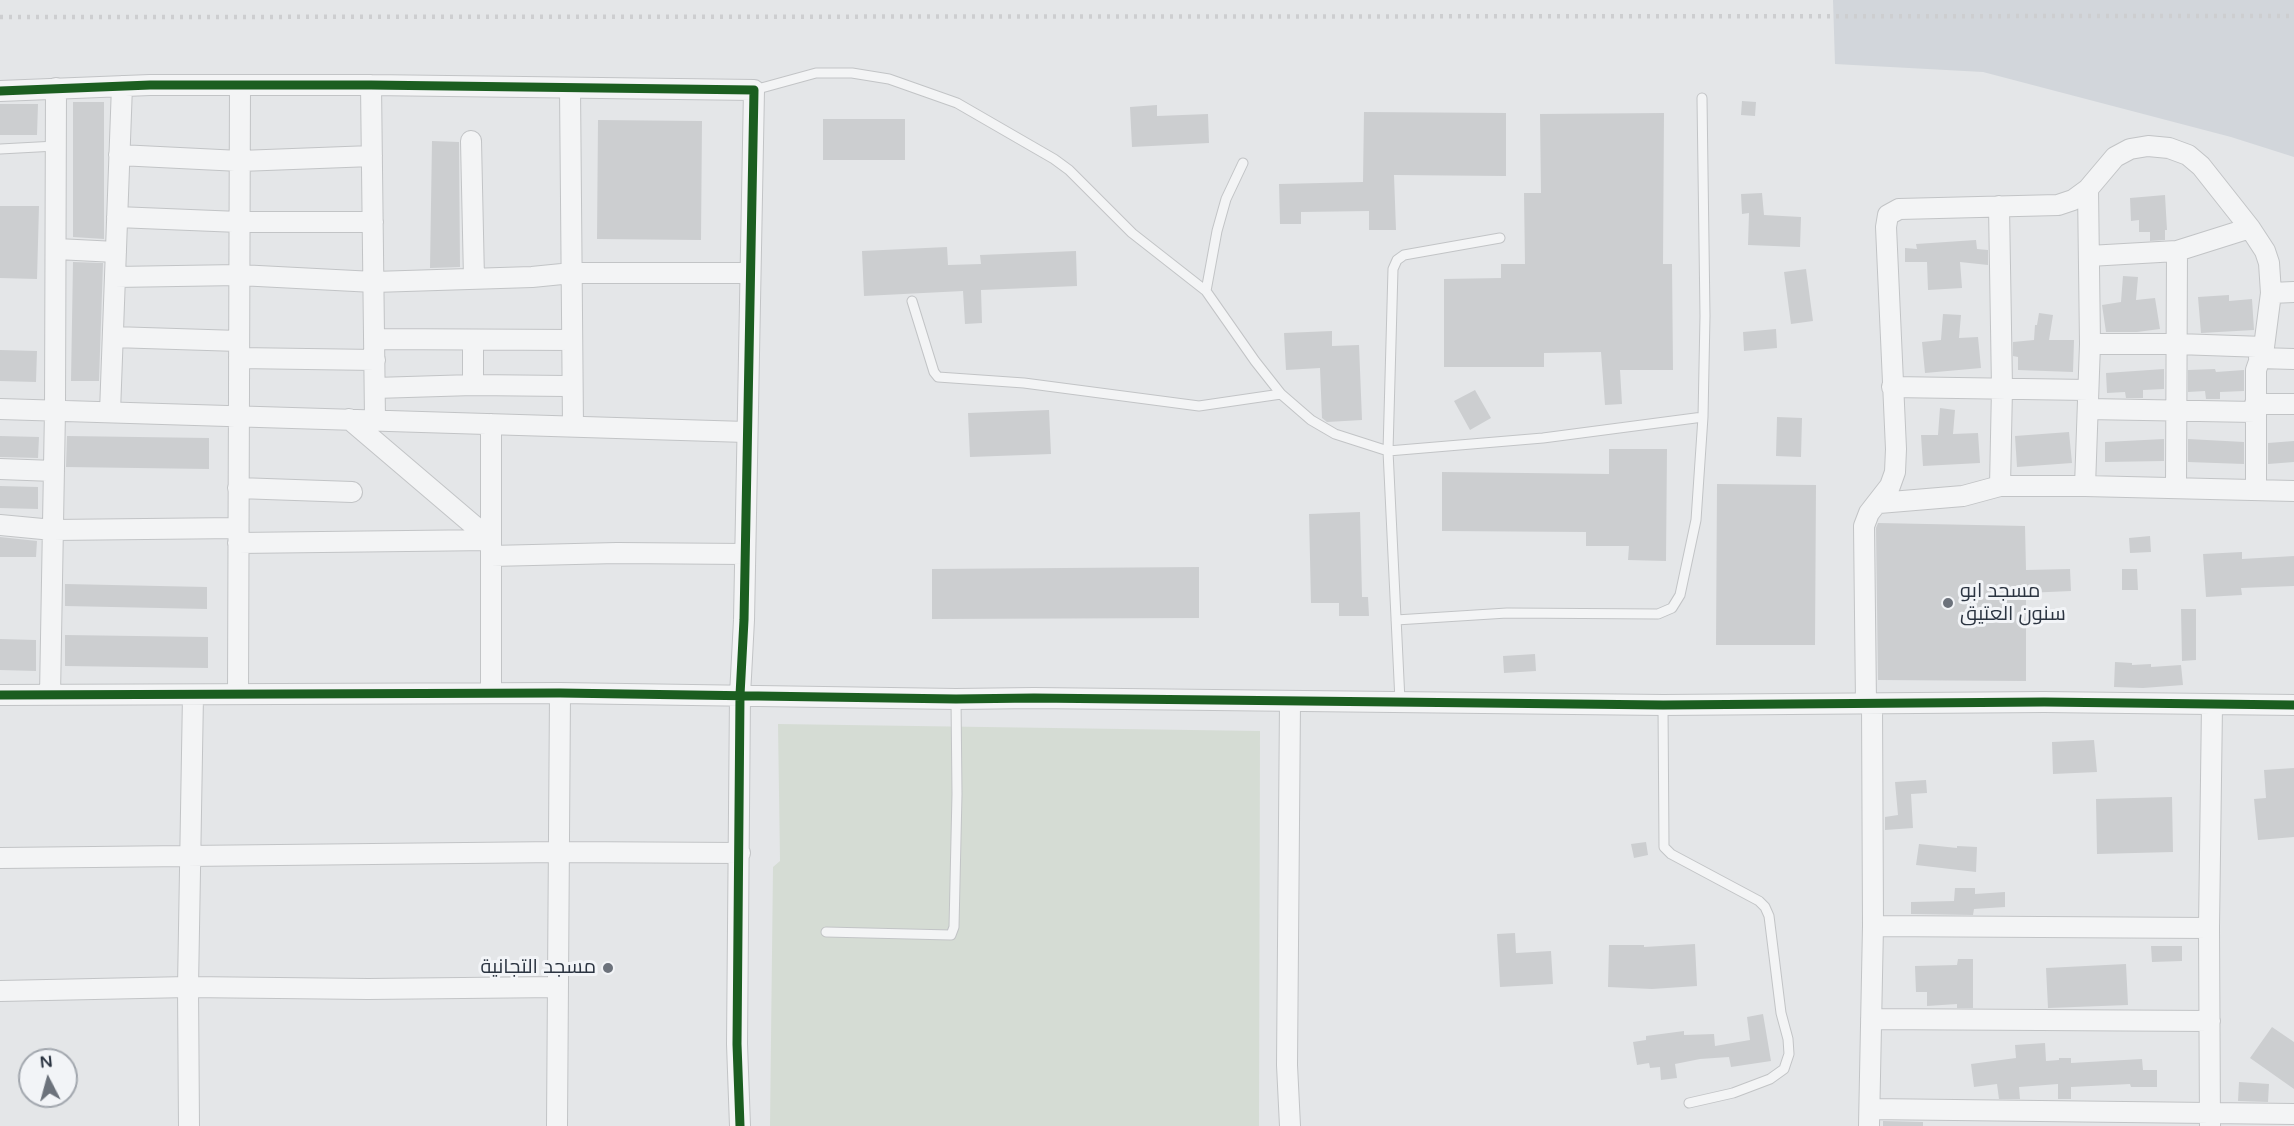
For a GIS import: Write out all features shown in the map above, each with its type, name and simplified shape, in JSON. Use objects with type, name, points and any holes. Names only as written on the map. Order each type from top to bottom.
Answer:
[{"type":"street","points":[[371,85],[375,419]]},
{"type":"street","points":[[0,91],[122,86],[371,85],[754,90],[740,695],[737,1044],[740,1126]]},
{"type":"street","points":[[110,412],[122,86]]},
{"type":"street","points":[[238,694],[240,86]]},
{"type":"street","points":[[50,695],[57,249],[56,88]]},
{"type":"street","points":[[570,88],[573,426]]},
{"type":"street","points":[[471,141],[474,279]]},
{"type":"street","points":[[2256,490],[2255,408],[2271,293],[2269,263],[2265,251],[2250,228],[2201,166],[2188,155],[2169,148],[2148,146],[2130,149],[2115,157],[2088,189],[2073,200],[2058,205],[1899,209],[1888,215],[1886,227],[1896,449],[1895,472],[1890,486],[1869,513],[1864,526],[1873,926],[1869,1117],[2210,1120],[2294,1114]]},
{"type":"street","points":[[119,155],[240,161],[372,156]]},
{"type":"street","points":[[2085,486],[2090,344],[2088,189]]},
{"type":"street","points":[[1999,206],[2002,388],[2000,486]]},
{"type":"street","points":[[117,217],[239,222],[373,222]]},
{"type":"street","points":[[2089,256],[2177,251],[2250,228]]},
{"type":"street","points":[[57,249],[116,252]]},
{"type":"street","points":[[2176,487],[2177,251]]},
{"type":"street","points":[[115,277],[239,275],[374,282],[532,277],[572,273],[750,273]]},
{"type":"street","points":[[2271,293],[2294,292]]},
{"type":"street","points":[[113,337],[239,350],[375,360]]},
{"type":"street","points":[[374,339],[572,340]]},
{"type":"street","points":[[473,340],[473,385]]},
{"type":"street","points":[[2090,344],[2178,344],[2294,359]]},
{"type":"street","points":[[375,388],[473,385],[566,386]]},
{"type":"street","points":[[1892,387],[2002,388],[2177,411],[2294,404]]},
{"type":"street","points":[[0,409],[746,432]]},
{"type":"street","points":[[349,419],[491,548]]},
{"type":"street","points":[[490,692],[491,424]]},
{"type":"street","points":[[0,469],[54,471]]},
{"type":"street","points":[[1879,503],[1963,496],[2000,486],[2176,487],[2294,491]]},
{"type":"street","points":[[238,488],[352,492]]},
{"type":"street","points":[[0,525],[53,530],[617,553],[745,554]]},
{"type":"street","points":[[0,695],[490,692],[956,699],[1663,705],[2044,702],[2294,705]]},
{"type":"street","points":[[557,1126],[560,693]]},
{"type":"street","points":[[189,1126],[188,987],[193,695]]},
{"type":"street","points":[[1290,702],[1287,1065],[1290,1126]]},
{"type":"street","points":[[2210,1120],[2211,705]]},
{"type":"street","points":[[0,858],[559,852],[740,853]]},
{"type":"street","points":[[1873,926],[2209,928]]},
{"type":"street","points":[[0,991],[188,987],[368,989],[558,987]]},
{"type":"street","points":[[1871,1019],[2210,1021]]},
{"type":"lane","points":[[754,90],[816,73],[852,73],[889,79],[957,103],[1070,170],[1132,233],[1206,291],[1281,394],[1311,420],[1335,434],[1388,452],[1543,438],[1703,417]]},
{"type":"lane","points":[[1396,620],[1507,613],[1658,614],[1672,608],[1680,595],[1696,520],[1703,417],[1705,316],[1702,98]]},
{"type":"lane","points":[[0,149],[56,146]]},
{"type":"lane","points":[[1206,291],[1226,199],[1243,163]]},
{"type":"lane","points":[[1400,701],[1388,452],[1393,269],[1396,260],[1404,255],[1500,238]]},
{"type":"lane","points":[[912,301],[934,372],[938,376],[1024,383],[1199,406],[1281,394]]},
{"type":"lane","points":[[826,932],[951,935],[954,927],[957,794],[956,699]]},
{"type":"lane","points":[[1663,705],[1664,847],[1671,854],[1759,901],[1766,907],[1789,1054],[1784,1069],[1770,1079],[1733,1093],[1689,1103]]},
{"type":"shaded area","points":[[1833,0],[2294,0],[2294,157],[2231,137],[1983,72],[1835,64]]},
{"type":"shaded area","points":[[778,724],[1260,731],[1259,1126],[770,1126],[773,867],[780,861]]},
{"type":"building","points":[[1742,101],[1756,102],[1755,116],[1741,115]]},
{"type":"building","points":[[73,102],[104,102],[104,239],[73,237]]},
{"type":"building","points":[[0,104],[38,104],[37,135],[0,135]]},
{"type":"building","points":[[1157,105],[1157,116],[1208,114],[1209,143],[1132,147],[1130,107]]},
{"type":"building","points":[[1364,112],[1506,113],[1506,176],[1394,175],[1396,230],[1369,230],[1369,211],[1301,212],[1301,224],[1280,224],[1279,184],[1363,182]]},
{"type":"building","points":[[1664,113],[1663,264],[1672,264],[1673,370],[1620,370],[1622,404],[1605,405],[1601,352],[1544,353],[1544,367],[1444,367],[1444,279],[1501,278],[1501,264],[1525,264],[1524,193],[1541,193],[1540,114]]},
{"type":"building","points":[[823,119],[905,119],[905,160],[823,160]]},
{"type":"building","points":[[598,120],[702,121],[701,240],[597,239]]},
{"type":"building","points":[[432,141],[459,142],[460,267],[430,268]]},
{"type":"building","points":[[1762,193],[1764,215],[1801,217],[1800,247],[1748,245],[1749,213],[1742,214],[1741,194]]},
{"type":"building","points":[[2165,195],[2167,230],[2165,230],[2165,240],[2150,241],[2150,232],[2139,232],[2139,220],[2131,221],[2130,198]]},
{"type":"building","points":[[0,206],[39,206],[37,279],[0,278]]},
{"type":"building","points":[[1976,240],[1977,249],[1988,250],[1988,265],[1960,262],[1962,288],[1928,290],[1927,262],[1905,262],[1905,248],[1917,249],[1916,244]]},
{"type":"building","points":[[947,247],[948,265],[981,264],[980,255],[1076,251],[1077,286],[981,290],[982,323],[965,324],[963,291],[864,296],[862,251]]},
{"type":"building","points":[[73,262],[103,263],[99,381],[71,381]]},
{"type":"building","points":[[1806,269],[1813,321],[1791,324],[1784,272]]},
{"type":"building","points":[[2123,276],[2138,277],[2136,300],[2155,298],[2160,329],[2106,332],[2102,305],[2121,302]]},
{"type":"building","points":[[2229,295],[2229,301],[2252,299],[2254,330],[2201,333],[2198,297]]},
{"type":"building","points":[[2039,313],[2053,315],[2049,340],[2074,340],[2073,372],[2018,370],[2018,357],[2013,356],[2013,342],[2034,340]]},
{"type":"building","points":[[1943,314],[1961,315],[1959,338],[1978,337],[1981,368],[1925,373],[1922,342],[1941,340]]},
{"type":"building","points":[[1776,329],[1777,348],[1744,351],[1743,332]]},
{"type":"building","points":[[1332,331],[1332,346],[1359,345],[1362,420],[1327,422],[1322,418],[1320,368],[1286,370],[1284,333]]},
{"type":"building","points":[[0,350],[37,351],[36,382],[0,381]]},
{"type":"building","points":[[2164,369],[2164,389],[2143,390],[2143,398],[2126,398],[2125,392],[2107,393],[2106,373]]},
{"type":"building","points":[[2215,369],[2216,372],[2244,370],[2244,391],[2220,392],[2220,399],[2206,399],[2205,391],[2188,392],[2188,370]]},
{"type":"building","points":[[1475,390],[1491,418],[1470,430],[1454,401]]},
{"type":"building","points":[[1940,408],[1955,410],[1953,434],[1978,433],[1980,463],[1923,466],[1921,435],[1938,435]]},
{"type":"building","points":[[1049,410],[1051,454],[970,457],[968,413]]},
{"type":"building","points":[[1777,417],[1802,418],[1801,457],[1776,456]]},
{"type":"building","points":[[2069,432],[2072,463],[2017,467],[2015,436]]},
{"type":"building","points":[[0,436],[39,437],[38,458],[0,457]]},
{"type":"building","points":[[67,436],[209,438],[209,469],[66,467]]},
{"type":"building","points":[[2164,439],[2164,461],[2105,462],[2105,442]]},
{"type":"building","points":[[2188,439],[2244,442],[2244,464],[2188,462]]},
{"type":"building","points":[[2294,441],[2294,462],[2268,464],[2268,443]]},
{"type":"building","points":[[1609,449],[1667,449],[1666,561],[1628,560],[1629,546],[1586,546],[1586,532],[1442,531],[1442,472],[1609,474]]},
{"type":"building","points":[[1717,484],[1816,485],[1815,645],[1716,645]]},
{"type":"building","points":[[0,486],[38,487],[38,509],[0,508]]},
{"type":"building","points":[[1360,512],[1362,597],[1368,597],[1369,616],[1339,616],[1339,603],[1311,603],[1309,514]]},
{"type":"building","name":"مسجد ابو سنون العتيق","points":[[1878,523],[2025,526],[2026,570],[2070,569],[2071,591],[2026,593],[2026,681],[1878,680],[1876,528]]},
{"type":"building","points":[[2150,536],[2151,552],[2130,553],[2129,538]]},
{"type":"building","points":[[0,537],[37,541],[36,557],[0,557]]},
{"type":"building","points":[[2242,552],[2242,559],[2294,556],[2294,586],[2241,588],[2242,595],[2206,597],[2203,554]]},
{"type":"building","points":[[1199,567],[1199,618],[932,619],[932,569]]},
{"type":"building","points":[[2122,569],[2137,569],[2138,590],[2122,590]]},
{"type":"building","points":[[65,584],[207,587],[207,609],[65,606]]},
{"type":"building","points":[[2181,609],[2196,609],[2196,660],[2182,661]]},
{"type":"building","points":[[65,635],[208,637],[208,668],[65,666]]},
{"type":"building","points":[[0,639],[36,640],[36,671],[0,670]]},
{"type":"building","points":[[1535,654],[1536,671],[1504,673],[1503,656]]},
{"type":"building","points":[[2115,662],[2132,663],[2132,665],[2151,664],[2151,667],[2181,665],[2183,685],[2143,688],[2114,687]]},
{"type":"building","points":[[2094,740],[2097,772],[2053,774],[2052,742]]},
{"type":"building","points":[[2294,768],[2294,837],[2258,840],[2254,799],[2266,798],[2264,770]]},
{"type":"building","points":[[1926,780],[1927,793],[1911,794],[1913,828],[1885,830],[1885,817],[1898,815],[1895,782]]},
{"type":"building","points":[[2172,797],[2173,852],[2097,854],[2096,799]]},
{"type":"building","points":[[1646,842],[1648,855],[1634,858],[1631,844]]},
{"type":"building","points":[[1919,844],[1957,848],[1957,846],[1977,847],[1976,872],[1916,865]]},
{"type":"building","points":[[1955,888],[1975,888],[1975,894],[2005,892],[2005,907],[1974,909],[1973,915],[1911,914],[1911,902],[1954,901]]},
{"type":"building","points":[[1515,933],[1516,953],[1551,951],[1553,984],[1500,987],[1497,934]]},
{"type":"building","points":[[1695,944],[1697,986],[1652,989],[1608,987],[1609,945],[1644,945],[1644,947]]},
{"type":"building","points":[[2151,946],[2182,946],[2182,961],[2152,962]]},
{"type":"building","points":[[1958,959],[1973,959],[1973,1008],[1957,1008],[1957,1004],[1927,1006],[1927,992],[1916,992],[1915,966],[1957,965]]},
{"type":"building","points":[[2126,964],[2128,1005],[2048,1008],[2046,968]]},
{"type":"building","points":[[1763,1014],[1771,1061],[1731,1067],[1729,1057],[1700,1059],[1675,1064],[1677,1078],[1661,1080],[1660,1067],[1650,1068],[1649,1063],[1637,1065],[1633,1042],[1646,1040],[1646,1036],[1684,1031],[1684,1035],[1714,1034],[1715,1046],[1750,1040],[1747,1017]]},
{"type":"building","points":[[2272,1027],[2294,1042],[2294,1089],[2250,1058]]},
{"type":"building","points":[[2045,1043],[2046,1061],[2059,1060],[2059,1058],[2071,1058],[2071,1063],[2142,1059],[2143,1070],[2157,1070],[2157,1087],[2131,1087],[2130,1084],[2071,1087],[2071,1099],[2058,1099],[2058,1084],[2019,1087],[2020,1099],[1999,1099],[1997,1084],[1974,1087],[1971,1064],[2016,1058],[2015,1045]]},
{"type":"building","points":[[2239,1082],[2269,1084],[2268,1102],[2238,1101]]},
{"type":"building","points":[[1883,1121],[1923,1122],[1923,1126],[1883,1126]]},
{"type":"railway","points":[[0,17],[2294,16]]},
{"type":"cycle path","points":[[0,91],[150,85],[371,85],[754,90],[744,620],[740,695],[737,1044],[740,1126]]},
{"type":"cycle path","points":[[0,695],[560,693],[1663,705],[2044,702],[2294,705]]},
{"type":"place","name":"مسجد ابو سنون العتيق","points":[[1948,603]]},
{"type":"place","name":"مسجد التجانية","points":[[608,968]]}]
